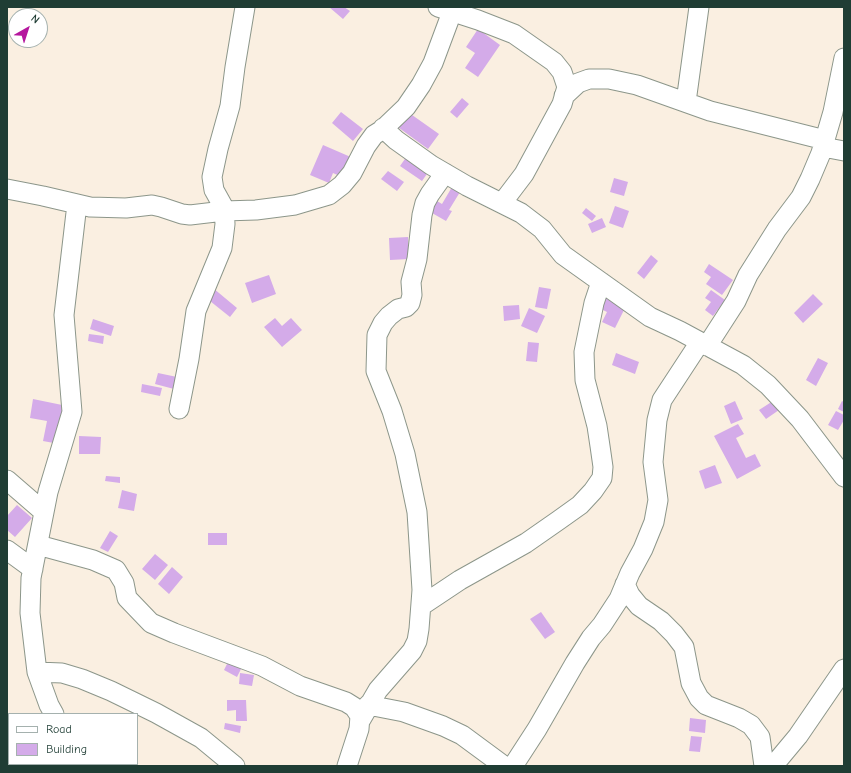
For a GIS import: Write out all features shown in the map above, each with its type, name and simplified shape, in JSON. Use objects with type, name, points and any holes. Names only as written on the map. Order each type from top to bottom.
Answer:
[{"type":"street","points":[[179,409],[189,359],[196,311],[222,248],[225,224],[224,211],[214,190],[212,177],[230,106],[245,7]]},
{"type":"street","points":[[686,102],[699,7]]},
{"type":"street","points":[[7,189],[90,207],[126,208],[152,205],[190,215],[224,211],[256,210],[295,205],[329,195],[342,185],[352,173],[366,146],[374,135],[406,107],[421,85],[433,63],[445,9],[514,34],[554,62],[562,72],[567,87],[562,104],[537,153],[524,174],[502,202]]},
{"type":"street","points":[[513,766],[537,729],[575,663],[591,638],[602,626],[619,599],[643,549],[654,522],[658,500],[653,462],[657,420],[662,400],[736,301],[748,274],[777,229],[801,197],[824,144],[833,112],[844,58]]},
{"type":"street","points":[[564,96],[578,84],[589,79],[609,79],[637,85],[710,111],[844,151]]},
{"type":"street","points":[[383,128],[396,140],[431,165],[467,186],[502,202],[521,213],[542,229],[563,255],[650,317],[680,331],[743,365],[768,385],[800,419],[844,477]]},
{"type":"street","points":[[347,766],[364,713],[390,675],[412,651],[417,641],[422,583],[417,512],[405,454],[392,411],[376,371],[377,335],[383,323],[389,316],[398,309],[406,307],[410,303],[412,295],[411,282],[417,259],[422,215],[425,203],[445,173]]},
{"type":"street","points":[[54,713],[37,672],[30,613],[31,578],[48,492],[72,412],[64,315],[77,204]]},
{"type":"street","points":[[421,606],[467,576],[526,543],[559,520],[580,505],[593,491],[602,478],[603,467],[601,453],[597,426],[586,380],[584,352],[594,303],[601,282]]},
{"type":"street","points":[[7,480],[44,512]]},
{"type":"street","points":[[38,545],[93,560],[116,570],[124,582],[127,598],[151,623],[262,666],[300,686],[346,702],[354,707],[360,716],[364,713],[404,712],[443,726],[462,735],[504,766]]},
{"type":"street","points":[[7,550],[33,569]]},
{"type":"street","points":[[625,584],[630,595],[638,606],[662,621],[684,647],[691,683],[699,698],[706,705],[739,718],[751,725],[760,737],[764,766]]},
{"type":"street","points":[[773,766],[798,736],[844,669]]},
{"type":"street","points":[[37,672],[62,673],[82,679],[111,691],[156,713],[201,738],[235,766]]},
{"type":"building","points":[[329,7],[344,7],[350,11],[343,19]]},
{"type":"building","points":[[478,29],[500,45],[478,77],[465,68],[475,53],[466,47]]},
{"type":"building","points":[[462,98],[469,104],[457,118],[450,112]]},
{"type":"building","points":[[405,110],[439,134],[428,149],[395,125]]},
{"type":"building","points":[[341,112],[363,129],[353,141],[332,123]]},
{"type":"building","points":[[323,145],[353,158],[344,178],[333,173],[329,183],[310,175]]},
{"type":"building","points":[[407,156],[429,171],[422,181],[400,166]]},
{"type":"building","points":[[388,171],[404,182],[397,191],[381,179]]},
{"type":"building","points":[[614,178],[628,182],[624,196],[610,192]]},
{"type":"building","points":[[452,187],[460,192],[449,210],[452,211],[446,221],[425,209],[432,198],[442,204]]},
{"type":"building","points":[[615,206],[629,211],[623,228],[609,223]]},
{"type":"building","points":[[586,208],[596,216],[592,221],[582,213]]},
{"type":"building","points":[[602,218],[606,227],[592,233],[588,224]]},
{"type":"building","points":[[408,237],[409,259],[390,260],[389,238]]},
{"type":"building","points":[[651,255],[658,261],[644,279],[637,273]]},
{"type":"building","points":[[709,264],[733,280],[722,295],[706,284],[711,277],[704,272]]},
{"type":"building","points":[[269,275],[276,294],[252,303],[245,283]]},
{"type":"building","points":[[539,287],[551,289],[547,309],[535,307]]},
{"type":"building","points":[[213,288],[237,308],[230,317],[205,297]]},
{"type":"building","points":[[711,290],[725,300],[713,316],[705,310],[711,302],[705,298]]},
{"type":"building","points":[[813,294],[823,304],[803,323],[794,313]]},
{"type":"building","points":[[603,297],[625,308],[615,328],[602,322],[607,312],[597,307]]},
{"type":"building","points":[[519,305],[520,319],[504,321],[503,306]]},
{"type":"building","points":[[529,308],[545,316],[537,333],[521,326]]},
{"type":"building","points":[[275,318],[282,326],[291,318],[302,330],[282,347],[264,327]]},
{"type":"building","points":[[93,319],[114,326],[111,336],[90,329]]},
{"type":"building","points":[[89,334],[104,336],[103,344],[88,341]]},
{"type":"building","points":[[528,342],[539,343],[537,362],[526,361]]},
{"type":"building","points":[[616,353],[639,362],[635,374],[612,365]]},
{"type":"building","points":[[818,358],[828,363],[816,386],[806,380]]},
{"type":"building","points":[[158,373],[177,377],[174,389],[155,384]]},
{"type":"building","points":[[142,384],[162,388],[160,396],[141,392]]},
{"type":"building","points":[[33,399],[67,406],[59,444],[43,441],[47,421],[30,418]]},
{"type":"building","points":[[735,401],[743,419],[731,424],[724,406]]},
{"type":"building","points":[[773,401],[779,410],[766,419],[759,410]]},
{"type":"building","points":[[842,401],[844,402],[844,412],[838,409]]},
{"type":"building","points":[[836,411],[844,415],[844,420],[838,430],[828,425]]},
{"type":"building","points":[[738,424],[744,434],[736,438],[746,458],[755,454],[761,466],[737,479],[714,436]]},
{"type":"building","points":[[79,436],[101,437],[100,454],[79,454]]},
{"type":"building","points":[[715,465],[722,483],[705,489],[699,471]]},
{"type":"building","points":[[106,476],[120,477],[120,483],[105,481]]},
{"type":"building","points":[[122,490],[137,494],[134,511],[118,508]]},
{"type":"building","points":[[17,505],[32,518],[15,537],[7,530],[7,516]]},
{"type":"building","points":[[110,531],[118,536],[108,552],[100,548]]},
{"type":"building","points":[[208,533],[227,533],[227,545],[208,545]]},
{"type":"building","points":[[155,554],[168,565],[155,580],[142,569]]},
{"type":"building","points":[[172,567],[183,577],[169,594],[158,584]]},
{"type":"building","points":[[541,612],[555,632],[545,639],[530,619]]},
{"type":"building","points":[[228,662],[241,669],[237,677],[224,670]]},
{"type":"building","points":[[240,673],[254,675],[252,686],[239,684]]},
{"type":"building","points":[[227,700],[246,700],[247,721],[236,721],[236,710],[227,711]]},
{"type":"building","points":[[690,718],[706,720],[705,733],[689,731]]},
{"type":"building","points":[[225,723],[241,726],[240,733],[224,729]]},
{"type":"building","points":[[691,736],[702,737],[700,752],[689,751]]}]
